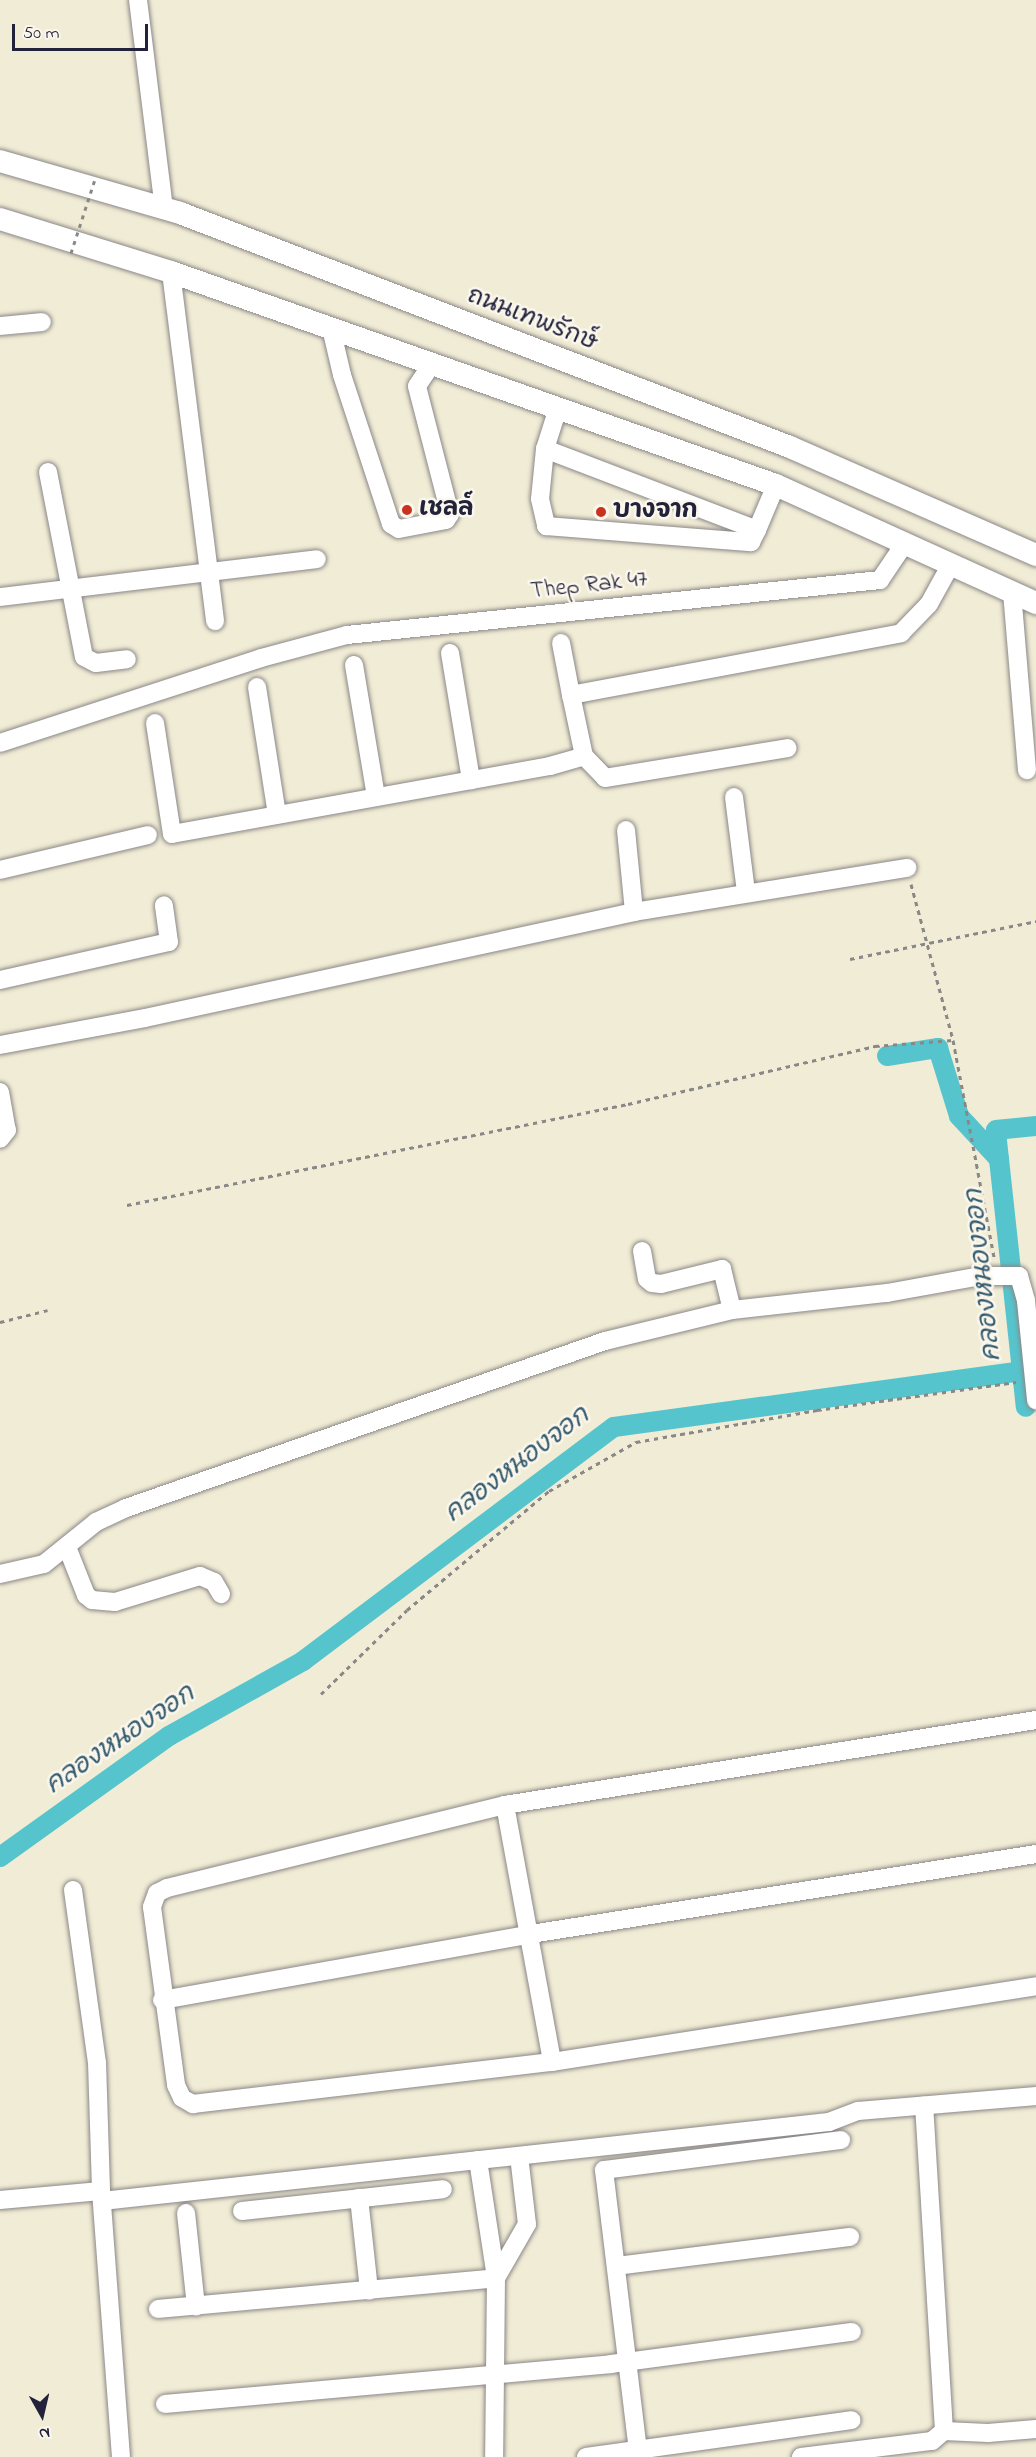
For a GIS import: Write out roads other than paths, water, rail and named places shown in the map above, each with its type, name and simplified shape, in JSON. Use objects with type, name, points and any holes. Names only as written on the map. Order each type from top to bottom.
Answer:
[{"type":"main road","name":"ถนนเทพรักษ์","points":[[0,161],[164,209],[790,447],[1035,552]]},
{"type":"main road","points":[[0,219],[171,272],[776,485],[905,543],[950,566],[1036,603]]},
{"type":"street","points":[[138,0],[164,209]]},
{"type":"street","points":[[171,272],[215,621]]},
{"type":"street","points":[[0,326],[42,322]]},
{"type":"street","points":[[331,328],[342,375],[391,524],[399,529],[446,520],[450,514],[417,387],[432,364]]},
{"type":"street","points":[[558,408],[545,449],[540,499],[546,526],[751,542],[776,485]]},
{"type":"street","points":[[545,449],[757,530]]},
{"type":"street","points":[[48,472],[68,586],[88,662],[127,659]]},
{"type":"street","name":"Thep Rak 47","points":[[0,743],[261,658],[347,635],[880,580],[905,543]]},
{"type":"street","points":[[0,597],[68,586],[317,559]]},
{"type":"street","points":[[571,695],[901,633],[930,604],[950,566]]},
{"type":"street","points":[[1012,592],[1027,770]]},
{"type":"street","points":[[561,643],[584,756],[605,778],[788,748]]},
{"type":"street","points":[[450,653],[471,780]]},
{"type":"street","points":[[354,664],[376,796]]},
{"type":"street","points":[[257,687],[277,814]]},
{"type":"street","points":[[155,723],[172,834],[550,766],[584,756]]},
{"type":"street","points":[[734,797],[746,892]]},
{"type":"street","points":[[626,830],[634,912]]},
{"type":"street","points":[[0,870],[148,834]]},
{"type":"street","points":[[0,1045],[146,1018],[634,912],[746,892],[907,868]]},
{"type":"street","points":[[0,980],[170,942],[164,905]]},
{"type":"street","points":[[0,1092],[7,1130],[0,1139]]},
{"type":"street","points":[[642,1251],[647,1279],[652,1283],[661,1284],[722,1269],[727,1275],[732,1310]]},
{"type":"street","points":[[0,1574],[44,1564],[67,1547],[82,1532],[112,1515],[294,1448],[605,1341],[732,1310],[887,1293],[989,1275],[1019,1276],[1026,1302],[1036,1400]]},
{"type":"street","points":[[67,1547],[86,1596],[92,1600],[115,1602],[200,1576],[214,1582],[220,1594]]},
{"type":"street","points":[[1036,1720],[505,1805],[157,1893],[152,1907],[162,2000],[176,2085],[182,2098],[193,2104],[552,2062],[1036,1986]]},
{"type":"street","points":[[505,1805],[531,1934],[552,2062]]},
{"type":"street","points":[[162,2000],[531,1934],[1036,1854]]},
{"type":"street","points":[[73,1890],[97,2062],[102,2196],[121,2457]]},
{"type":"street","points":[[0,2200],[102,2196],[519,2156],[829,2122],[858,2111],[1036,2096]]},
{"type":"street","points":[[924,2106],[944,2431]]},
{"type":"street","points":[[638,2451],[604,2170],[840,2140]]},
{"type":"street","points":[[496,2278],[527,2224],[519,2156]]},
{"type":"street","points":[[478,2160],[496,2278],[494,2457]]},
{"type":"street","points":[[242,2211],[443,2189]]},
{"type":"street","points":[[359,2198],[369,2289]]},
{"type":"street","points":[[186,2213],[196,2306]]},
{"type":"street","points":[[616,2266],[850,2237]]},
{"type":"street","points":[[158,2309],[496,2278]]},
{"type":"street","points":[[165,2404],[627,2362],[852,2332]]},
{"type":"street","points":[[586,2457],[851,2420]]},
{"type":"street","points":[[801,2457],[920,2450],[944,2431],[963,2433],[1036,2429]]},
{"type":"waterway","points":[[887,1056],[938,1048],[959,1116],[999,1159]]},
{"type":"waterway","name":"คลองหนองจอก","points":[[0,1857],[169,1736],[303,1661],[614,1427],[1022,1371],[996,1130],[1036,1126]]},
{"type":"waterway","points":[[1022,1371],[1026,1407]]},
{"type":"place","name":"เชลล์","points":[[407,510]]},
{"type":"place","name":"บางจาก","points":[[601,512]]}]
